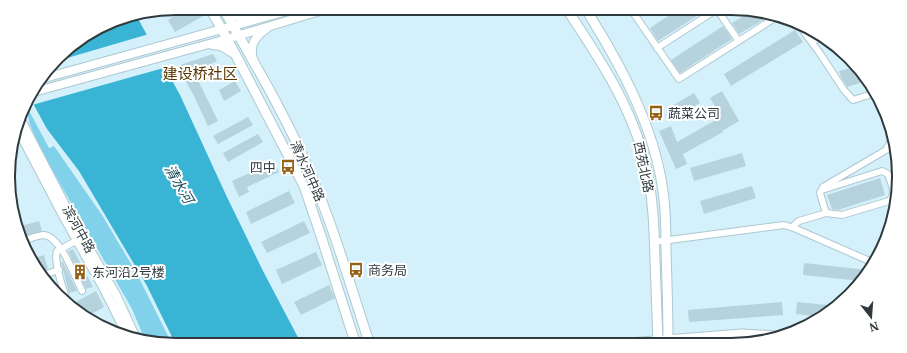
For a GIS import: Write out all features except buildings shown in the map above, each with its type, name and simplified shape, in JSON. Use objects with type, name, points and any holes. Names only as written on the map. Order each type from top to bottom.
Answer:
[{"type":"main road","points":[[198,36],[214,24],[213,15]]},
{"type":"main road","name":"清水河中路","points":[[214,15],[304,186],[354,338]]},
{"type":"main road","name":"清水河中路","points":[[227,15],[278,107],[311,174],[327,215],[368,338]]},
{"type":"main road","points":[[234,15],[243,19],[261,19]]},
{"type":"main road","points":[[49,77],[274,15]]},
{"type":"main road","points":[[40,90],[227,39],[307,15]]},
{"type":"main road","name":"西苑北路","points":[[571,15],[602,63],[616,88],[637,136],[645,162],[653,217],[658,338]]},
{"type":"main road","name":"西苑北路","points":[[589,15],[608,45],[634,96],[658,162],[663,191],[666,240],[667,338]]},
{"type":"main road","points":[[253,62],[251,51],[255,38],[270,26]]},
{"type":"main road","points":[[203,45],[221,46],[236,55]]},
{"type":"main road","name":"滨河中路","points":[[24,126],[124,329]]},
{"type":"main road","name":"滨河中路","points":[[21,135],[80,239],[113,289],[133,331]]},
{"type":"main road","points":[[704,338],[742,334],[762,335]]},
{"type":"street","points":[[635,15],[679,79],[770,21]]},
{"type":"street","points":[[657,48],[706,15]]},
{"type":"street","points":[[722,15],[738,40]]},
{"type":"street","points":[[805,34],[844,90],[853,100],[869,95]]},
{"type":"street","points":[[811,41],[816,40]]},
{"type":"street","points":[[826,213],[820,193],[823,187],[886,150],[889,145]]},
{"type":"street","points":[[822,190],[882,171],[888,174],[892,180]]},
{"type":"street","points":[[792,227],[799,221],[826,213],[842,216],[891,200]]},
{"type":"street","points":[[654,242],[784,225],[792,227],[868,260]]},
{"type":"street","points":[[28,240],[43,235],[54,239],[62,248],[82,291]]},
{"type":"street","points":[[65,293],[58,270],[56,254],[57,251],[80,239]]},
{"type":"street","points":[[47,274],[58,270]]},
{"type":"shaded area","points":[[29,111],[49,148],[54,146],[102,215],[137,274],[169,338],[143,334],[132,309],[43,154],[30,125],[28,114]]},
{"type":"water","name":"清水河","points":[[139,20],[180,95],[263,271],[298,338],[173,338],[147,286],[79,171],[47,129],[33,103],[48,78],[62,62],[87,42],[115,27]]},
{"type":"pier","points":[[149,34],[167,67],[32,105],[48,78],[66,58]]},
{"type":"place","name":"蔬菜公司","points":[[656,113]]},
{"type":"place","name":"四中","points":[[288,167]]},
{"type":"place","name":"商务局","points":[[356,270]]},
{"type":"place","name":"东河沿2号楼","points":[[80,272]]},
{"type":"district","name":"建设桥社区","points":[[200,74]]}]
